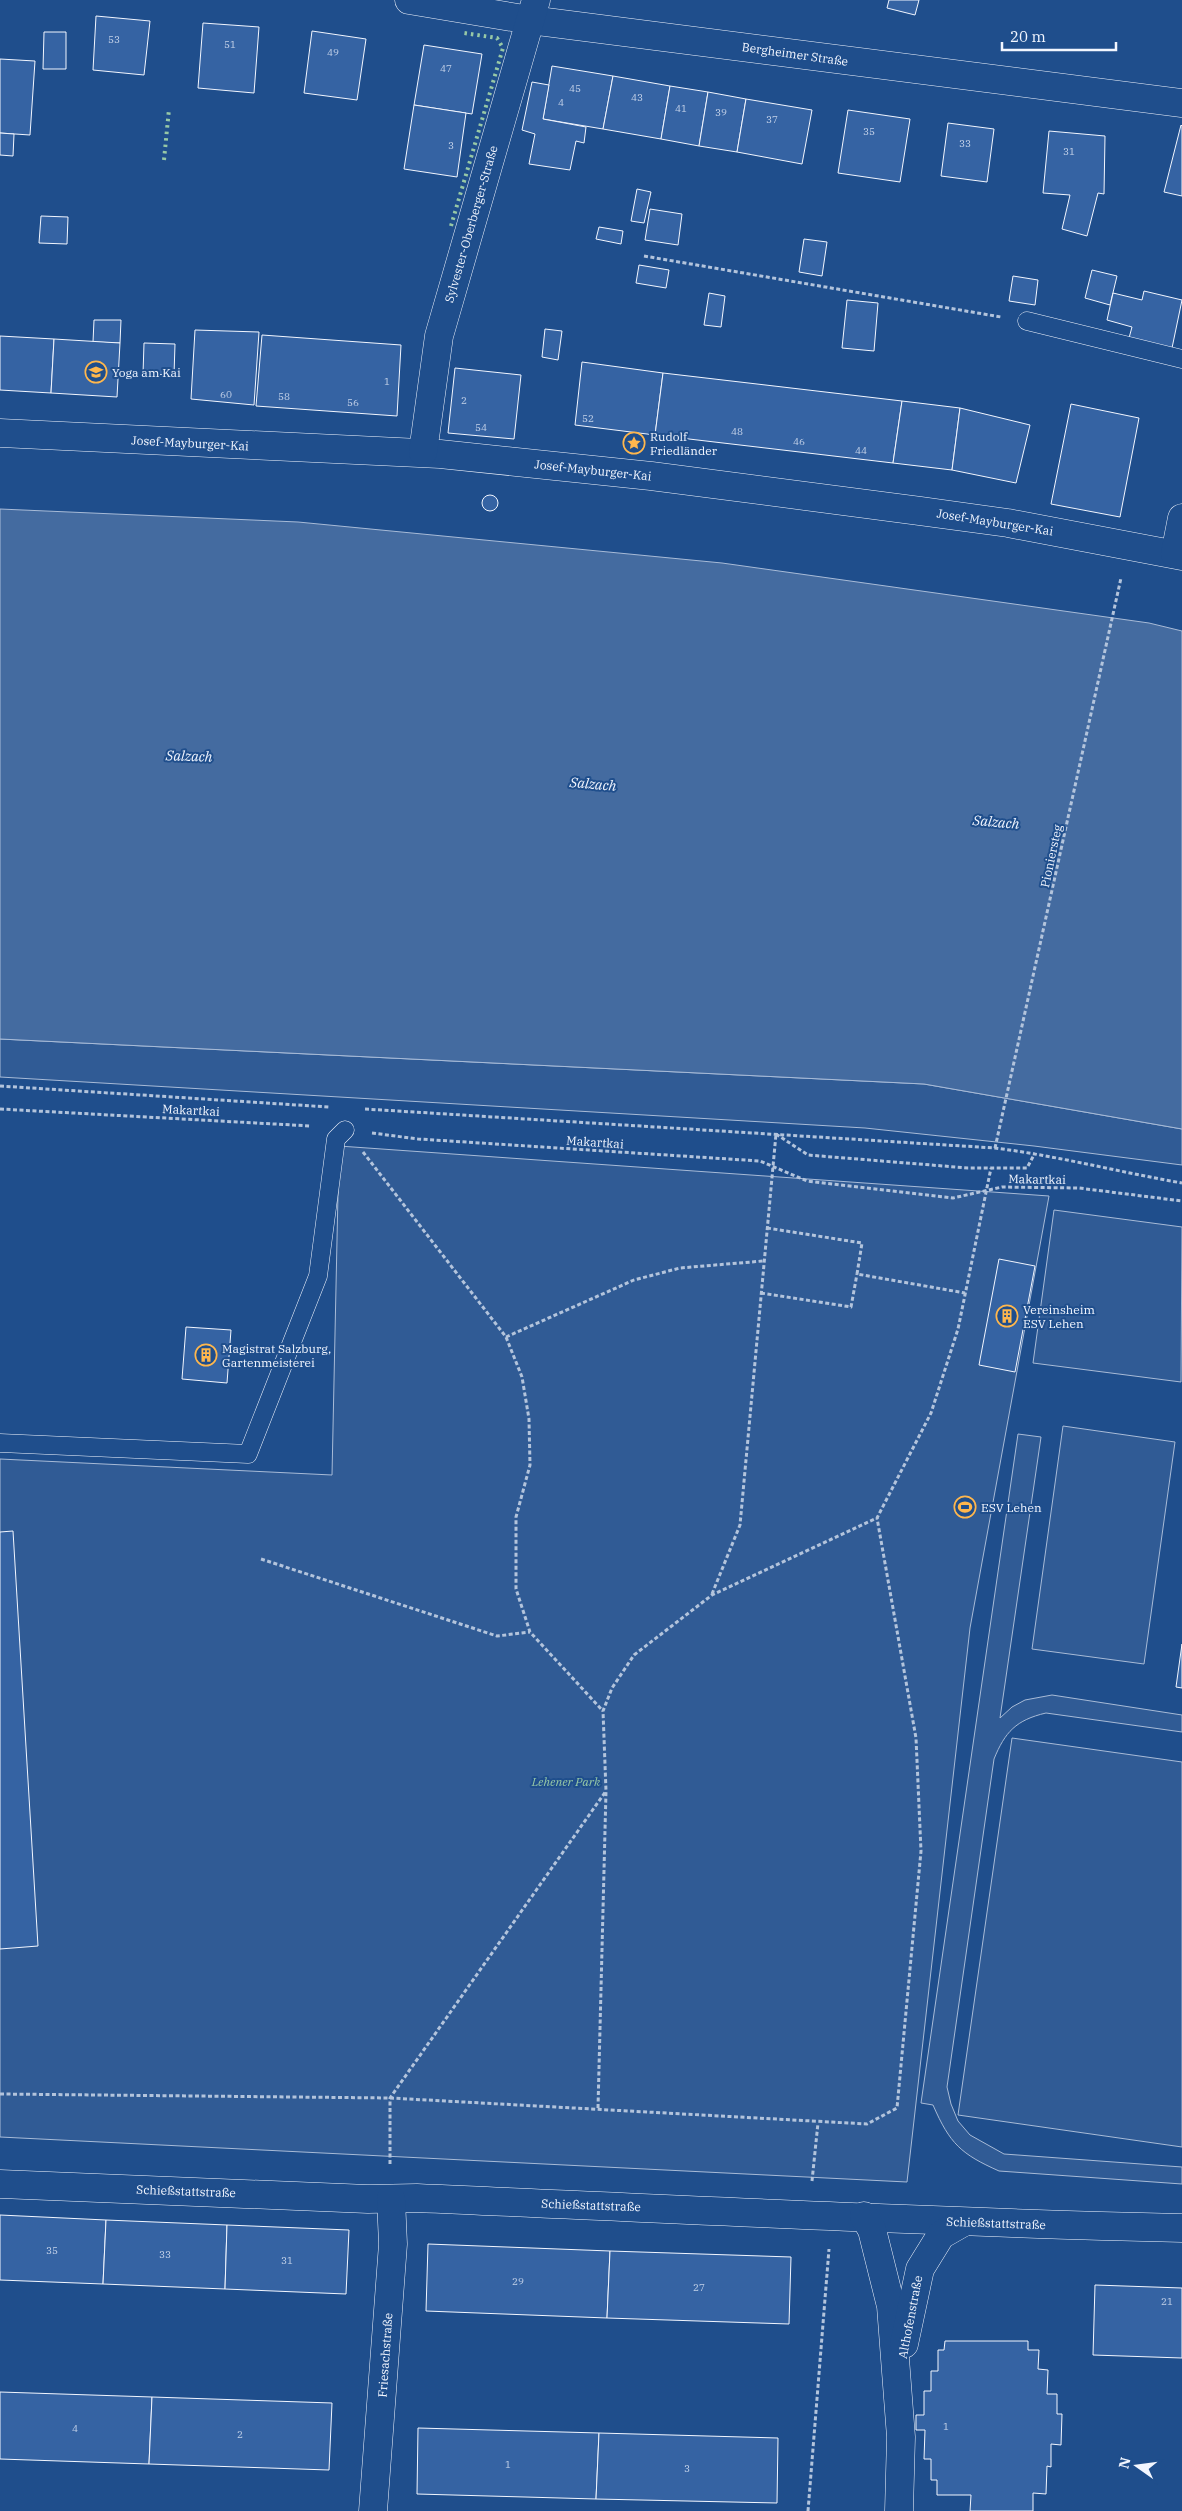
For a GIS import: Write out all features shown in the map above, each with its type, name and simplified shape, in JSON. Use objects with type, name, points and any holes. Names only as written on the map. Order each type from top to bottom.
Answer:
[{"type":"street","name":"Bergheimer Straße","points":[[409,0],[533,10],[1182,103]]},
{"type":"street","name":"Sylvester-Oberberger-Straße","points":[[423,452],[439,337],[533,10]]},
{"type":"street","name":"Josef-Mayburger-Kai","points":[[0,433],[234,446],[423,452],[651,476],[1008,523],[1178,555]]},
{"type":"street","points":[[1178,555],[1182,518]]},
{"type":"street","name":"Schießstattstraße","points":[[0,2184],[864,2216],[962,2223],[1182,2228]]},
{"type":"street","name":"Friesachstraße","points":[[373,2511],[394,2244],[391,2199]]},
{"type":"street","name":"Althofenstraße","points":[[864,2216],[872,2230],[891,2306],[901,2437],[899,2511]]},
{"type":"street","name":"Althofenstraße","points":[[897,2400],[905,2334],[920,2269],[941,2235],[962,2223]]},
{"type":"lane","points":[[1027,321],[1182,359]]},
{"type":"lane","points":[[0,1443],[248,1454],[318,1276],[336,1139],[346,1130]]},
{"type":"path","points":[[644,256],[1027,321]]},
{"type":"path","name":"Pioniersteg","points":[[995,1148],[1122,572]]},
{"type":"path","name":"Makartkai","points":[[0,1086],[995,1148],[1035,1153],[1182,1183]]},
{"type":"path","name":"Makartkai","points":[[0,1108],[300,1124],[418,1139],[760,1161],[807,1181],[952,1198],[1002,1187],[1079,1188],[1182,1201]]},
{"type":"path","points":[[348,1108],[346,1130],[506,1337],[522,1377],[529,1419],[530,1465],[516,1517],[516,1589],[530,1632],[603,1711]]},
{"type":"path","points":[[712,1595],[740,1525],[776,1134]]},
{"type":"path","name":"Makartkai","points":[[776,1134],[808,1156],[990,1168],[1027,1168],[1035,1153]]},
{"type":"path","points":[[0,2094],[390,2098],[867,2124],[897,2108],[921,1851],[916,1738],[877,1518],[931,1413],[958,1329],[990,1168]]},
{"type":"path","points":[[761,1292],[851,1307],[862,1243],[767,1228]]},
{"type":"path","points":[[506,1337],[634,1280],[680,1268],[763,1261]]},
{"type":"path","points":[[857,1274],[965,1293]]},
{"type":"path","points":[[598,2108],[606,1791],[603,1711],[612,1688],[634,1655],[712,1595],[877,1518]]},
{"type":"path","points":[[261,1559],[497,1636],[530,1632]]},
{"type":"path","points":[[390,2169],[390,2098],[606,1791]]},
{"type":"path","points":[[811,2184],[818,2122]]},
{"type":"path","points":[[808,2511],[830,2243]]},
{"type":"green space","points":[[0,1039],[924,1084],[1182,1129],[1182,1165],[1034,1146],[865,1128],[0,1077]]},
{"type":"green space","name":"Lehener Park","points":[[339,1146],[1049,1196],[970,1628],[907,2182],[0,2137],[0,1459],[332,1475]]},
{"type":"green space","points":[[1054,1210],[1182,1227],[1181,1382],[1033,1363]]},
{"type":"green space","points":[[1063,1426],[1175,1442],[1144,1664],[1032,1649]]},
{"type":"green space","points":[[1018,1434],[1041,1437],[1000,1718],[1012,1707],[1025,1700],[1052,1695],[1182,1715],[1182,1732],[1046,1713],[1027,1719],[1007,1734],[994,1759],[947,2087],[958,2121],[970,2135],[1004,2154],[1182,2167],[1182,2184],[999,2171],[966,2153],[951,2139],[933,2105],[921,2103]]},
{"type":"green space","points":[[1012,1738],[1182,1762],[1182,2147],[958,2115]]},
{"type":"water","name":"Salzach","points":[[0,509],[298,522],[722,563],[1149,623],[1182,631],[1182,1129],[924,1084],[0,1039]]},
{"type":"building","points":[[889,0],[919,0],[915,15],[887,8]]},
{"type":"building","points":[[96,16],[150,21],[144,75],[93,70]]},
{"type":"building","points":[[203,23],[259,27],[254,93],[198,88]]},
{"type":"building","points":[[312,31],[366,39],[357,100],[304,93]]},
{"type":"building","points":[[44,32],[66,32],[66,69],[43,69]]},
{"type":"building","points":[[424,45],[482,54],[472,114],[414,105]]},
{"type":"building","points":[[0,59],[35,61],[30,135],[0,133]]},
{"type":"building","points":[[552,66],[613,76],[603,129],[543,119]]},
{"type":"building","points":[[613,76],[670,86],[661,139],[603,129]]},
{"type":"building","points":[[532,82],[549,85],[543,119],[586,127],[584,143],[576,141],[570,170],[529,164],[535,134],[522,130]]},
{"type":"building","points":[[670,86],[708,92],[699,146],[661,139]]},
{"type":"building","points":[[708,92],[746,99],[737,152],[699,146]]},
{"type":"building","points":[[746,99],[812,110],[802,164],[737,152]]},
{"type":"building","points":[[414,105],[466,113],[457,177],[404,169]]},
{"type":"building","points":[[848,110],[910,119],[900,182],[838,173]]},
{"type":"building","points":[[948,123],[994,129],[987,182],[941,176]]},
{"type":"building","points":[[1182,126],[1182,196],[1164,192]]},
{"type":"building","points":[[1049,131],[1105,136],[1104,194],[1098,193],[1087,236],[1062,229],[1070,195],[1043,193]]},
{"type":"building","points":[[0,133],[14,134],[13,156],[0,155]]},
{"type":"building","points":[[637,189],[651,192],[644,223],[631,221]]},
{"type":"building","points":[[650,209],[682,214],[678,245],[645,240]]},
{"type":"building","points":[[41,216],[68,217],[67,244],[39,243]]},
{"type":"building","points":[[599,227],[623,231],[621,244],[596,239]]},
{"type":"building","points":[[804,239],[827,242],[822,276],[799,272]]},
{"type":"building","points":[[639,265],[669,270],[666,288],[636,283]]},
{"type":"building","points":[[1092,270],[1117,276],[1110,305],[1085,298]]},
{"type":"building","points":[[1013,276],[1038,280],[1035,305],[1009,301]]},
{"type":"building","points":[[1144,291],[1182,300],[1172,348],[1129,338],[1132,327],[1107,320],[1113,293],[1142,300]]},
{"type":"building","points":[[709,293],[725,296],[721,327],[704,325]]},
{"type":"building","points":[[847,300],[878,303],[874,351],[842,348]]},
{"type":"building","points":[[94,320],[121,320],[120,343],[93,342]]},
{"type":"building","points":[[545,329],[562,331],[558,360],[542,357]]},
{"type":"building","points":[[195,330],[259,332],[254,405],[191,399]]},
{"type":"building","points":[[262,335],[401,345],[397,416],[256,406]]},
{"type":"building","points":[[0,336],[54,339],[51,393],[0,390]]},
{"type":"building","points":[[54,339],[120,343],[117,397],[51,393]]},
{"type":"building","points":[[144,343],[175,344],[174,375],[143,374]]},
{"type":"building","points":[[582,362],[663,373],[655,435],[575,425]]},
{"type":"building","points":[[455,368],[521,375],[514,439],[448,433]]},
{"type":"building","points":[[663,373],[902,401],[893,463],[655,435]]},
{"type":"building","points":[[902,401],[960,408],[952,470],[893,463]]},
{"type":"building","points":[[1071,404],[1139,418],[1120,517],[1051,504]]},
{"type":"building","points":[[960,408],[1030,425],[1016,483],[952,470]]},
{"type":"building","points":[[490,495],[496,497],[498,503],[496,509],[490,511],[484,509],[482,503],[484,497]]},
{"type":"building","name":"Vereinsheim ESV Lehen","points":[[999,1259],[1035,1266],[1015,1372],[979,1365]]},
{"type":"building","name":"Magistrat Salzburg, Gartenmeisterei","points":[[186,1327],[231,1330],[227,1383],[182,1379]]},
{"type":"building","points":[[13,1531],[38,1946],[0,1949],[0,1532]]},
{"type":"building","points":[[1182,1644],[1182,1688],[1176,1687]]},
{"type":"building","points":[[0,2215],[106,2220],[103,2284],[0,2280]]},
{"type":"building","points":[[106,2220],[227,2225],[225,2289],[103,2284]]},
{"type":"building","points":[[227,2225],[349,2230],[346,2294],[225,2289]]},
{"type":"building","points":[[428,2244],[610,2251],[607,2318],[426,2311]]},
{"type":"building","points":[[610,2251],[791,2257],[789,2324],[607,2318]]},
{"type":"building","points":[[1095,2285],[1182,2288],[1182,2358],[1093,2355]]},
{"type":"building","points":[[945,2341],[1028,2341],[1028,2350],[1039,2350],[1038,2369],[1048,2370],[1047,2394],[1057,2394],[1057,2414],[1062,2414],[1061,2445],[1051,2444],[1051,2467],[1047,2466],[1046,2494],[1033,2493],[1033,2511],[970,2511],[971,2495],[937,2495],[937,2480],[931,2480],[931,2459],[924,2459],[925,2430],[916,2430],[916,2415],[924,2415],[924,2391],[931,2391],[931,2371],[938,2371],[938,2350],[944,2350]]},
{"type":"building","points":[[0,2392],[152,2397],[149,2464],[0,2459]]},
{"type":"building","points":[[152,2397],[332,2403],[329,2470],[149,2464]]},
{"type":"building","points":[[418,2428],[599,2433],[596,2499],[417,2494]]},
{"type":"building","points":[[599,2433],[778,2438],[777,2503],[596,2499]]},
{"type":"hedge","points":[[451,226],[503,48],[497,38],[464,33]]},
{"type":"hedge","points":[[164,160],[169,109]]},
{"type":"place","name":"Yoga am Kai","points":[[96,372]]},
{"type":"place","name":"Rudolf Friedländer","points":[[634,443]]},
{"type":"place","name":"Vereinsheim ESV Lehen","points":[[1007,1316]]},
{"type":"place","name":"Magistrat Salzburg, Gartenmeisterei","points":[[206,1355]]},
{"type":"place","name":"ESV Lehen","points":[[965,1507]]}]
